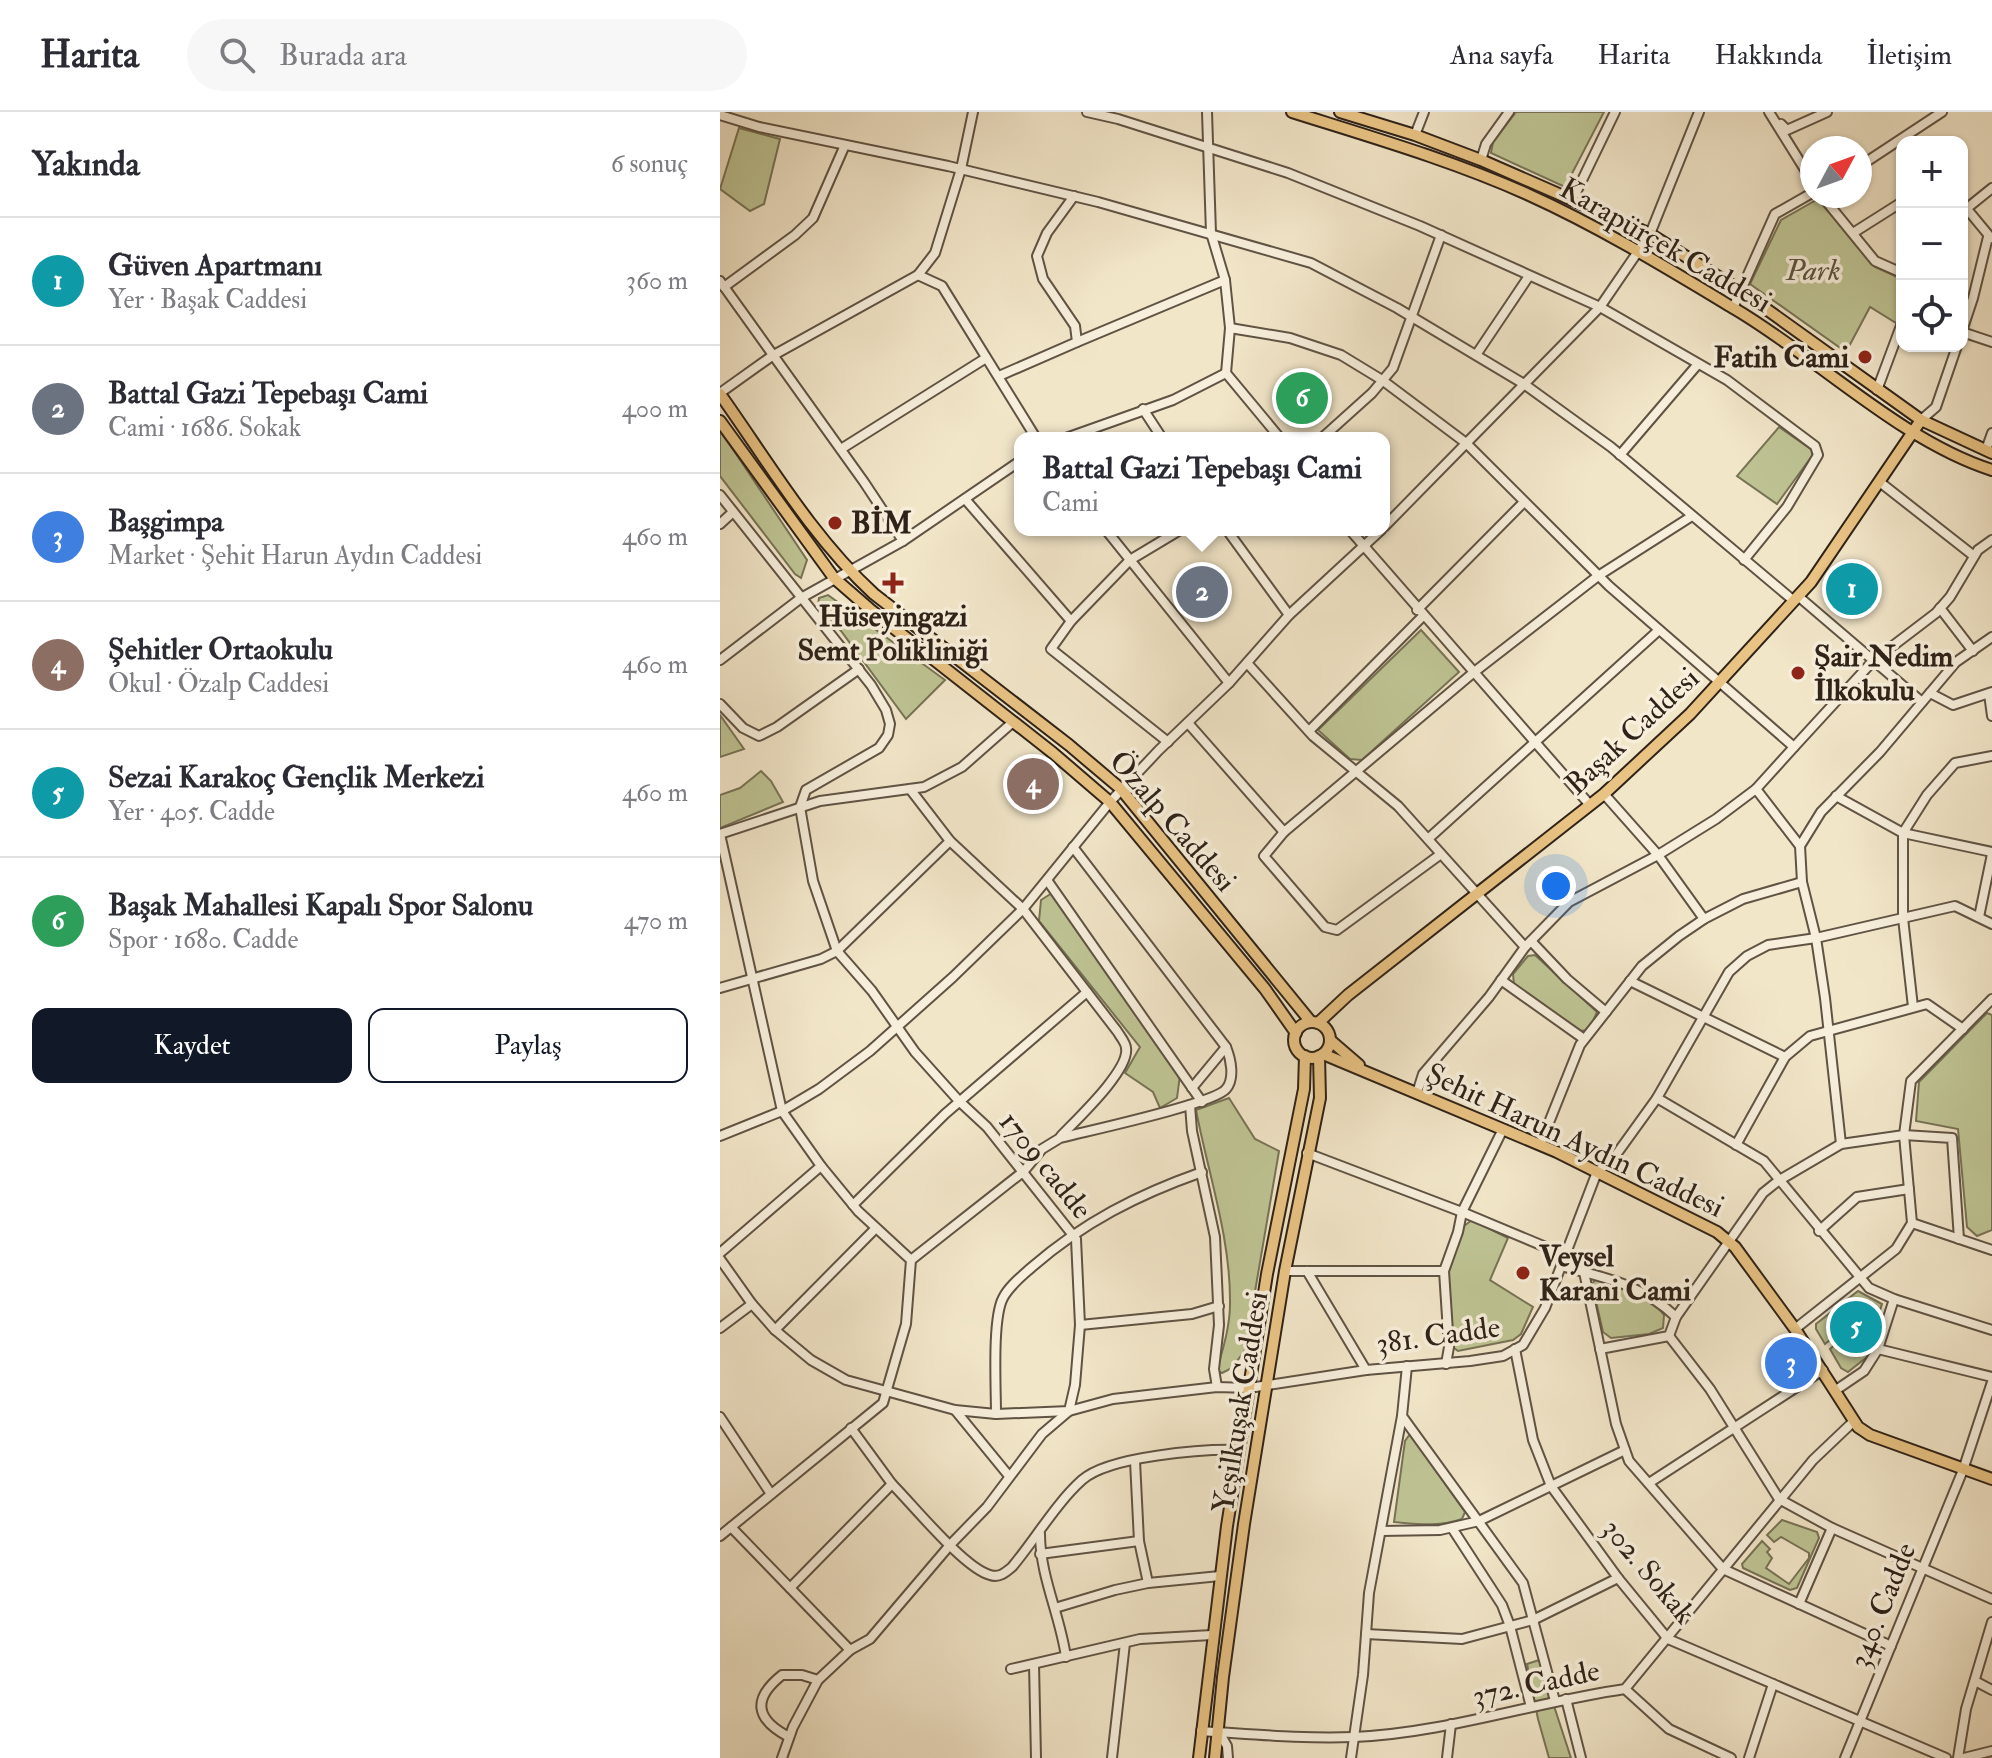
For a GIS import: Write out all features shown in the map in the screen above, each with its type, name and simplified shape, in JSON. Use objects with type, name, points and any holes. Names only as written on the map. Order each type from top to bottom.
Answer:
[{"type":"main road","name":"Karapürçek Caddesi","points":[[1292,112],[1405,148],[1525,193],[1637,250],[1803,353],[1914,434],[1992,470]]},
{"type":"main road","name":"Karapürçek Caddesi","points":[[1340,112],[1481,160],[1650,234],[1741,291],[1921,420],[1989,452]]},
{"type":"main road","name":"Özalp Caddesi","points":[[720,393],[824,543],[849,571],[1121,789],[1314,1023]]},
{"type":"main road","name":"Başak Caddesi","points":[[1314,1023],[1604,794],[1690,714],[1811,582],[1921,420]]},
{"type":"main road","name":"Özalp Caddesi","points":[[720,421],[834,578],[1110,802],[1265,989],[1296,1033]]},
{"type":"main road","points":[[1199,1758],[1212,1635],[1239,1450],[1267,1274],[1304,1089],[1305,1056],[1295,1044],[1296,1033],[1303,1024],[1314,1023],[1326,1030],[1330,1040],[1321,1055],[1305,1056]]},
{"type":"main road","name":"Şehit Harun Aydın Caddesi","points":[[1330,1040],[1367,1071]]},
{"type":"main road","name":"Şehit Harun Aydın Caddesi","points":[[1321,1055],[1367,1071],[1540,1145],[1729,1240],[1795,1329],[1854,1421],[1870,1435],[1992,1479]]},
{"type":"main road","name":"Yeşilkuşak Caddesi","points":[[1215,1758],[1230,1625],[1267,1384],[1285,1271],[1320,1098],[1321,1055]]},
{"type":"street","points":[[720,393],[772,356],[918,275],[935,253],[961,169],[973,112]]},
{"type":"street","points":[[1087,112],[1288,173],[1441,235],[1600,307],[1727,380],[1815,446],[1818,455],[1787,507],[1744,560]]},
{"type":"street","points":[[1207,112],[1211,233],[1225,280],[1230,328],[1226,373],[1275,432]]},
{"type":"street","points":[[1415,135],[1424,112]]},
{"type":"street","points":[[1481,160],[1486,144],[1509,112]]},
{"type":"street","points":[[1572,201],[1615,112]]},
{"type":"street","points":[[1390,521],[1600,307],[1650,234],[1699,112]]},
{"type":"street","points":[[1770,112],[1787,130],[1827,112]]},
{"type":"street","points":[[1770,112],[1800,161]]},
{"type":"street","points":[[1872,158],[1942,112]]},
{"type":"street","points":[[720,115],[759,127],[1074,196],[1311,263],[1411,317],[1524,384],[1620,455],[1744,560],[1796,598],[1922,702]]},
{"type":"street","points":[[1911,132],[1914,136]]},
{"type":"street","points":[[845,145],[813,218],[795,235],[722,284],[903,541]]},
{"type":"street","points":[[1968,203],[1992,188]]},
{"type":"street","points":[[1074,196],[1047,233],[1037,256],[1043,279],[1075,326],[1077,342]]},
{"type":"street","points":[[1733,308],[1775,214],[1800,200]]},
{"type":"street","points":[[1853,233],[1896,206]]},
{"type":"street","points":[[1832,208],[1875,261],[1896,270]]},
{"type":"street","points":[[1966,208],[1990,238],[1968,313]]},
{"type":"street","points":[[1328,432],[1393,368],[1441,235]]},
{"type":"street","points":[[918,275],[942,286],[1032,432]]},
{"type":"street","points":[[1476,355],[1529,276]]},
{"type":"street","points":[[999,376],[1225,280]]},
{"type":"street","points":[[1968,297],[1973,298]]},
{"type":"street","points":[[1230,328],[1290,338],[1341,355],[1382,380],[1466,443],[1598,576],[1794,747]]},
{"type":"street","points":[[1968,334],[1992,342]]},
{"type":"street","points":[[1877,390],[1896,339]]},
{"type":"street","points":[[1921,420],[1936,407],[1955,352]]},
{"type":"street","points":[[841,449],[986,358]]},
{"type":"street","points":[[1620,455],[1698,364]]},
{"type":"street","points":[[1082,432],[1173,400],[1226,373]]},
{"type":"street","points":[[1143,409],[1158,432]]},
{"type":"street","points":[[1989,452],[1992,433]]},
{"type":"street","points":[[720,660],[801,598],[903,541],[1014,465]]},
{"type":"street","points":[[1881,483],[1974,556]]},
{"type":"street","points":[[720,495],[859,669],[886,710],[890,724],[888,735],[872,753],[812,784],[806,790],[800,807],[813,881],[837,951]]},
{"type":"street","points":[[965,499],[1071,621]]},
{"type":"street","points":[[1309,731],[1524,502]]},
{"type":"street","points":[[720,524],[733,512]]},
{"type":"street","points":[[1441,854],[1337,930],[1325,927],[1264,856],[1284,832],[1473,673],[1598,576],[1692,516]]},
{"type":"street","points":[[1111,536],[1229,683]]},
{"type":"street","points":[[1168,742],[1051,649],[1071,621],[1130,560],[1170,536]]},
{"type":"street","points":[[1231,536],[1289,615]]},
{"type":"street","points":[[1354,536],[1590,805]]},
{"type":"street","points":[[720,1136],[782,1111],[819,1089],[899,1026],[1023,909],[1121,789],[1229,683],[1289,615],[1375,536]]},
{"type":"street","points":[[1417,1093],[1423,1074],[1528,944],[1569,902],[1658,855],[1716,819],[1756,789],[1873,661],[1940,608],[1974,556],[1992,540]]},
{"type":"street","points":[[1940,608],[1973,651]]},
{"type":"street","points":[[1428,839],[1659,630]]},
{"type":"street","points":[[1800,846],[1821,812],[1880,752],[1956,662],[1992,637]]},
{"type":"street","points":[[1247,663],[1309,731],[1398,806],[1528,944],[1606,1012]]},
{"type":"street","points":[[720,704],[743,728],[759,736],[777,727],[859,669]]},
{"type":"street","points":[[1930,693],[1953,705],[1990,693],[1992,716]]},
{"type":"street","points":[[911,1260],[853,1205],[782,1111],[720,834],[820,801],[924,787],[962,767],[1013,722]]},
{"type":"street","points":[[1188,723],[1284,832]]},
{"type":"street","points":[[1913,1007],[1903,918],[1903,833],[1927,795],[1955,763],[1992,756]]},
{"type":"street","points":[[720,1536],[883,1403],[906,1324],[911,1260],[1024,1171],[1034,1156],[1060,1138],[1109,1084],[1125,1061],[1127,1047],[1023,909],[950,841],[910,789]]},
{"type":"street","points":[[1756,789],[1800,846],[1802,882],[1816,938],[1841,1144]]},
{"type":"street","points":[[1604,794],[1658,855],[1704,919]]},
{"type":"street","points":[[1836,796],[1903,833],[1992,853],[1979,917]]},
{"type":"street","points":[[720,988],[821,959],[837,951],[950,841]]},
{"type":"street","points":[[1060,1138],[1202,1102],[1225,1090],[1230,1081],[1230,1057],[1226,1047],[1073,847]]},
{"type":"street","points":[[1047,880],[1202,1102]]},
{"type":"street","points":[[1540,1145],[1584,1039],[1642,966],[1704,919],[1743,899],[1802,882]]},
{"type":"street","points":[[1597,1172],[1613,1159],[1657,1098],[1729,972],[1747,956],[1768,945],[1816,938],[1955,906],[1992,924]]},
{"type":"street","name":"1709 cadde","points":[[837,951],[899,1026],[915,1052],[987,1127],[1076,1239],[1080,1325],[1075,1385],[1069,1411]]},
{"type":"street","points":[[1501,980],[1584,1039]]},
{"type":"street","points":[[1630,981],[1785,1057]]},
{"type":"street","points":[[853,1205],[959,1101],[1087,992]]},
{"type":"street","points":[[1795,1329],[1896,1249],[1912,1223],[1904,1135],[1911,1081],[1992,999]]},
{"type":"street","points":[[1736,1145],[1785,1057],[1810,1036],[1927,1004],[1963,1029]]},
{"type":"street","points":[[1192,1088],[1226,1047]]},
{"type":"street","points":[[1657,1098],[1764,1161],[1869,1288],[1992,1330]]},
{"type":"street","points":[[1190,1105],[1192,1131],[1215,1237],[1219,1306],[1214,1369],[1217,1387]]},
{"type":"street","points":[[1446,1364],[1449,1347],[1444,1271],[1462,1212],[1503,1129]]},
{"type":"street","points":[[1669,1336],[1676,1317],[1757,1200],[1778,1181],[1841,1144],[1904,1135],[1952,1138],[1959,1239]]},
{"type":"street","points":[[1307,1153],[1565,1255]]},
{"type":"street","points":[[821,1166],[720,1256],[752,1304],[775,1330],[811,1360],[846,1380],[887,1392],[955,1410],[996,1414],[1069,1411]]},
{"type":"street","points":[[996,1414],[998,1322],[1002,1299],[1016,1281],[1071,1234],[1149,1191],[1202,1172]]},
{"type":"street","name":"381. Cadde","points":[[1069,1411],[1113,1399],[1217,1387],[1249,1388],[1366,1370],[1503,1356],[1523,1345],[1545,1308],[1597,1172]]},
{"type":"street","points":[[1819,1231],[1857,1197],[1909,1189]]},
{"type":"street","points":[[1912,1223],[1990,1246]]},
{"type":"street","points":[[775,1330],[875,1229]]},
{"type":"street","points":[[1561,1266],[1632,1285],[1660,1302],[1676,1317]]},
{"type":"street","points":[[1285,1271],[1444,1271]]},
{"type":"street","points":[[1307,1271],[1366,1370]]},
{"type":"street","points":[[1584,1272],[1616,1424],[1629,1461],[1723,1569],[1891,1646]]},
{"type":"street","points":[[1836,1390],[1864,1371],[1878,1349],[1894,1299]]},
{"type":"street","points":[[720,1328],[752,1304]]},
{"type":"street","points":[[1080,1325],[1192,1314],[1219,1306]]},
{"type":"street","points":[[1600,1349],[1669,1336]]},
{"type":"street","points":[[1669,1336],[1710,1389],[1779,1499],[1832,1528],[1992,1599]]},
{"type":"street","name":"302. Sokak","points":[[1515,1349],[1533,1440],[1551,1486],[1618,1578],[1668,1639],[1946,1758]]},
{"type":"street","points":[[1878,1349],[1992,1379]]},
{"type":"street","points":[[1351,1758],[1369,1593],[1402,1416],[1407,1366]]},
{"type":"street","points":[[1649,1483],[1823,1370]]},
{"type":"street","name":"340. Cadde","points":[[1845,1758],[1963,1470],[1992,1379]]},
{"type":"street","points":[[955,1410],[1009,1476]]},
{"type":"street","points":[[782,1758],[789,1737],[818,1680],[850,1650],[870,1639],[950,1545],[987,1507],[1042,1434],[1069,1411]]},
{"type":"street","points":[[1402,1416],[1523,1583],[1555,1701]]},
{"type":"street","points":[[720,1417],[771,1494]]},
{"type":"street","name":"372. Cadde","points":[[1201,1731],[1354,1737],[1451,1724],[1625,1689],[1779,1499],[1813,1460],[1854,1421]]},
{"type":"street","points":[[851,1428],[892,1484],[950,1545],[990,1576],[1001,1576],[1012,1567],[1084,1478],[1110,1466],[1135,1461],[1216,1449],[1239,1450]]},
{"type":"street","points":[[1381,1531],[1452,1528],[1479,1521],[1625,1450]]},
{"type":"street","points":[[1135,1461],[1139,1541],[1148,1583]]},
{"type":"street","points":[[790,1588],[892,1484]]},
{"type":"street","points":[[731,1527],[850,1650]]},
{"type":"street","points":[[1452,1528],[1502,1605],[1531,1707]]},
{"type":"street","points":[[1799,1604],[1832,1528]]},
{"type":"street","points":[[1040,1534],[1040,1554],[1066,1657]]},
{"type":"street","points":[[1040,1554],[1139,1541]]},
{"type":"street","points":[[1055,1608],[1148,1583],[1220,1576]]},
{"type":"street","points":[[1366,1634],[1462,1639],[1533,1620],[1618,1578]]},
{"type":"street","points":[[1992,1622],[1966,1709],[1961,1758],[1992,1751]]},
{"type":"street","points":[[1011,1669],[1140,1639],[1212,1635]]},
{"type":"street","points":[[1112,1758],[1125,1643]]},
{"type":"street","points":[[1034,1664],[1036,1758]]},
{"type":"street","points":[[789,1737],[768,1722],[762,1713],[760,1704],[763,1694],[782,1675],[802,1675],[818,1680]]},
{"type":"street","points":[[1975,1681],[1992,1690]]},
{"type":"street","points":[[1749,1758],[1773,1684]]},
{"type":"street","points":[[1625,1689],[1669,1729],[1731,1758]]},
{"type":"street","points":[[1566,1699],[1581,1758]]},
{"type":"street","points":[[1447,1758],[1451,1724]]},
{"type":"street","points":[[1219,1732],[1227,1746],[1228,1758]]},
{"type":"green space","points":[[1516,112],[1604,112],[1565,187],[1491,153],[1493,142]]},
{"type":"green space","points":[[739,128],[780,139],[764,204],[750,211],[720,189]]},
{"type":"green space","name":"Park","points":[[1802,208],[1826,208],[1875,267],[1896,276],[1896,323],[1870,307],[1846,352],[1750,284],[1781,220]]},
{"type":"green space","points":[[1779,427],[1812,450],[1812,456],[1777,504],[1737,476]]},
{"type":"green space","points":[[720,430],[807,560],[801,578],[720,476]]},
{"type":"green space","points":[[828,595],[945,680],[906,719],[818,605],[819,598]]},
{"type":"green space","points":[[1421,630],[1459,672],[1362,760],[1350,759],[1318,730]]},
{"type":"green space","points":[[720,715],[744,749],[720,757]]},
{"type":"green space","points":[[761,771],[783,802],[720,828],[720,795],[740,788]]},
{"type":"green space","points":[[1052,893],[1180,1075],[1177,1098],[1160,1108],[1153,1092],[1125,1073],[1140,1047],[1039,921],[1041,900]]},
{"type":"green space","points":[[1535,955],[1597,1012],[1589,1030],[1579,1031],[1514,985],[1513,974],[1528,956]]},
{"type":"green space","points":[[1987,1013],[1992,1015],[1992,1230],[1977,1236],[1967,1227],[1958,1129],[1916,1121],[1919,1082]]},
{"type":"green space","points":[[1229,1098],[1255,1139],[1279,1151],[1245,1350],[1232,1368],[1222,1373],[1217,1370],[1229,1321],[1227,1255],[1196,1110]]},
{"type":"green space","points":[[1472,1220],[1508,1238],[1490,1280],[1533,1307],[1521,1334],[1513,1340],[1458,1351],[1454,1348],[1448,1274],[1464,1226]]},
{"type":"green space","points":[[1596,1279],[1643,1296],[1664,1315],[1663,1328],[1649,1334],[1611,1338],[1603,1332],[1592,1284]]},
{"type":"green space","points":[[1858,1291],[1882,1304],[1874,1329],[1853,1304],[1836,1319],[1842,1330],[1825,1344],[1816,1324]]},
{"type":"green space","points":[[1847,1334],[1861,1350],[1872,1339],[1867,1357],[1848,1372],[1841,1368],[1830,1349]]},
{"type":"green space","points":[[1410,1434],[1465,1512],[1462,1519],[1437,1524],[1394,1522],[1405,1441]]},
{"type":"green space","points":[[1782,1520],[1817,1532],[1819,1538],[1797,1588],[1790,1590],[1743,1568],[1742,1564],[1762,1541],[1770,1549],[1767,1552],[1772,1558],[1766,1568],[1789,1584],[1809,1558],[1809,1553],[1781,1537],[1774,1542],[1767,1535]]},
{"type":"green space","points":[[1539,1660],[1571,1758],[1549,1758],[1527,1664]]},
{"type":"place","name":"Fatih Cami","points":[[1865,357]]},
{"type":"place","name":"Başak Mahallesi Kapalı Spor Salonu","points":[[1302,398]]},
{"type":"place","name":"BİM","points":[[835,523]]},
{"type":"place","name":"Hüseyingazi Semt Polikliniği","points":[[893,583]]},
{"type":"place","name":"Güven Apartmanı","points":[[1852,589]]},
{"type":"place","name":"Battal Gazi Tepebaşı Cami","points":[[1202,592]]},
{"type":"place","name":"Şair Nedim İlkokulu","points":[[1798,673]]},
{"type":"place","name":"Şehitler Ortaokulu","points":[[1033,784]]},
{"type":"place","name":"Veysel Karani Cami","points":[[1523,1273]]},
{"type":"place","name":"Sezai Karakoç Gençlik Merkezi","points":[[1856,1327]]},
{"type":"place","name":"Başgimpa","points":[[1791,1363]]}]
